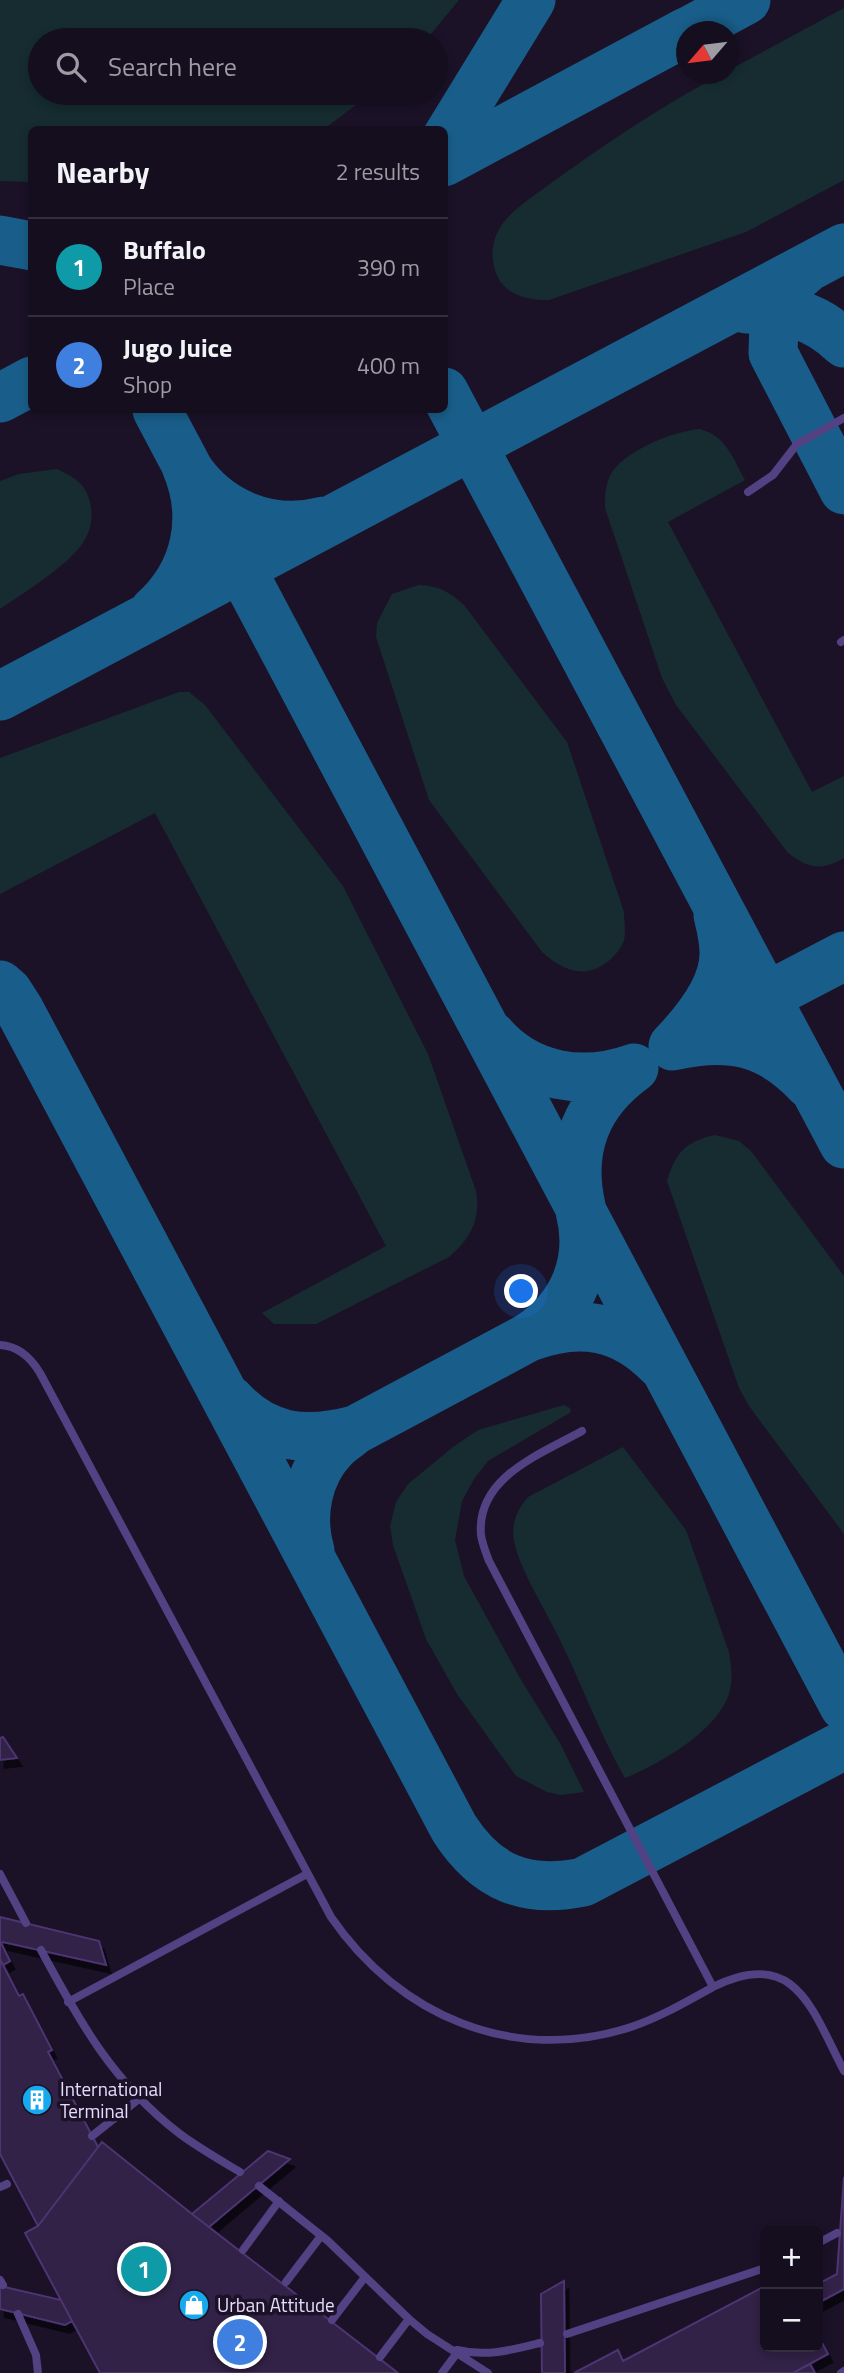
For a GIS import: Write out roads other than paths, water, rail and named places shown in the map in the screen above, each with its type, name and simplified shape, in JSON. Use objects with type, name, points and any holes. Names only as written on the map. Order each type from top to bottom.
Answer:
[{"type":"lane","points":[[748,492],[773,475],[797,444],[844,418]]},
{"type":"lane","points":[[0,1345],[6,1345],[28,1356],[40,1373],[331,1917],[347,1940],[378,1973],[434,2012],[497,2034],[550,2039],[617,2031],[661,2015],[735,1976],[756,1974],[777,1978],[795,1986],[808,2003],[844,2071]]},
{"type":"lane","points":[[582,1431],[517,1467],[496,1485],[483,1510],[481,1535],[489,1561],[713,1987]]},
{"type":"lane","points":[[0,1874],[26,1923]]},
{"type":"lane","points":[[68,2002],[307,1874]]},
{"type":"lane","points":[[41,1950],[68,2002],[104,2058],[140,2098],[181,2135],[240,2172]]},
{"type":"lane","points":[[92,2136],[140,2098]]},
{"type":"lane","points":[[260,2186],[321,2236],[409,2319],[488,2373]]},
{"type":"lane","points":[[243,2250],[279,2201]]},
{"type":"lane","points":[[823,2240],[837,2233]]},
{"type":"lane","points":[[286,2282],[321,2236]]},
{"type":"lane","points":[[567,2334],[760,2271]]},
{"type":"lane","points":[[332,2320],[365,2277]]},
{"type":"lane","points":[[18,2314],[36,2356],[38,2373]]},
{"type":"lane","points":[[380,2357],[409,2319]]},
{"type":"lane","points":[[443,2344],[459,2351],[488,2354],[504,2353],[540,2343]]},
{"type":"lane","points":[[442,2373],[457,2353]]},
{"type":"place","name":"International Terminal","points":[[37,2100]]},
{"type":"place","name":"Buffalo","points":[[144,2269]]},
{"type":"place","name":"Urban Attitude","points":[[194,2305]]},
{"type":"place","name":"Jugo Juice","points":[[240,2342]]}]
